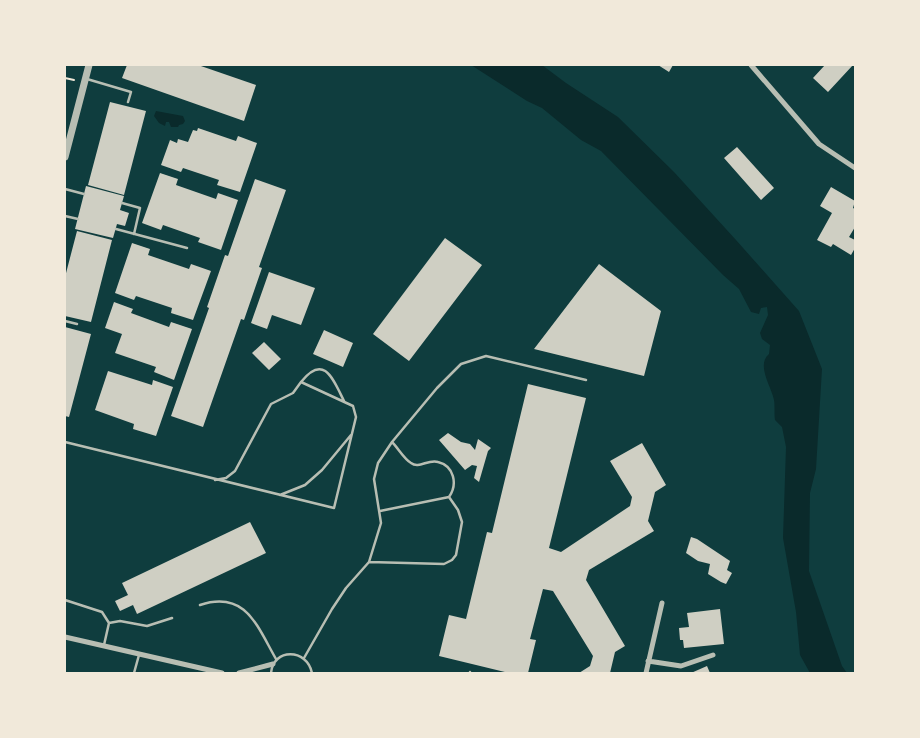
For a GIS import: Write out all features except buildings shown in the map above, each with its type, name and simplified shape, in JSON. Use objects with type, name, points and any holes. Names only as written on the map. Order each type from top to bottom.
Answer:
[{"type":"street","points":[[65,156],[89,65]]},
{"type":"street","points":[[751,65],[819,144],[855,168]]},
{"type":"street","points":[[646,673],[662,604]]},
{"type":"street","points":[[65,637],[222,673]]},
{"type":"street","points":[[648,661],[681,666],[713,655]]},
{"type":"street","points":[[239,673],[274,662]]},
{"type":"lane","points":[[85,78],[131,92],[128,102]]},
{"type":"lane","points":[[65,189],[84,194]]},
{"type":"lane","points":[[122,203],[140,208],[134,234]]},
{"type":"lane","points":[[65,216],[78,219]]},
{"type":"lane","points":[[116,229],[187,248]]},
{"type":"lane","points":[[65,321],[77,324]]},
{"type":"lane","points":[[304,658],[346,588],[369,562],[381,523],[374,479],[378,463],[392,442],[437,388],[461,364],[486,356],[586,380]]},
{"type":"lane","points":[[215,480],[226,478],[235,472],[271,404],[293,392],[309,372],[318,369],[328,372],[344,402]]},
{"type":"lane","points":[[65,442],[334,508],[356,417],[353,406],[301,382]]},
{"type":"lane","points":[[279,495],[305,485],[322,470],[351,435]]},
{"type":"lane","points":[[380,511],[448,497],[454,490],[454,478],[440,462],[411,464],[392,442]]},
{"type":"lane","points":[[369,562],[444,564],[452,560],[456,555],[462,522],[458,510],[448,497]]},
{"type":"lane","points":[[65,600],[102,612],[110,623]]},
{"type":"lane","points":[[200,605],[222,601],[234,603],[245,610],[257,626],[274,662],[271,673]]},
{"type":"lane","points":[[110,623],[120,621],[146,626],[172,618]]},
{"type":"lane","points":[[104,647],[110,623]]},
{"type":"lane","points":[[134,673],[139,654]]},
{"type":"lane","points":[[274,662],[288,654],[296,654],[304,658],[310,666],[312,673]]},
{"type":"water","points":[[471,65],[542,65],[618,117],[674,172],[799,311],[822,369],[816,469],[810,493],[809,571],[842,666],[847,673],[810,673],[800,655],[796,612],[783,538],[786,447],[782,427],[775,420],[774,400],[764,370],[765,359],[769,354],[770,345],[762,339],[760,333],[768,315],[767,307],[761,308],[759,314],[751,312],[739,289],[601,151],[581,140],[542,108],[527,101]]},
{"type":"water","points":[[156,111],[183,116],[185,121],[178,127],[171,127],[169,122],[166,122],[165,126],[159,123],[154,116]]}]
